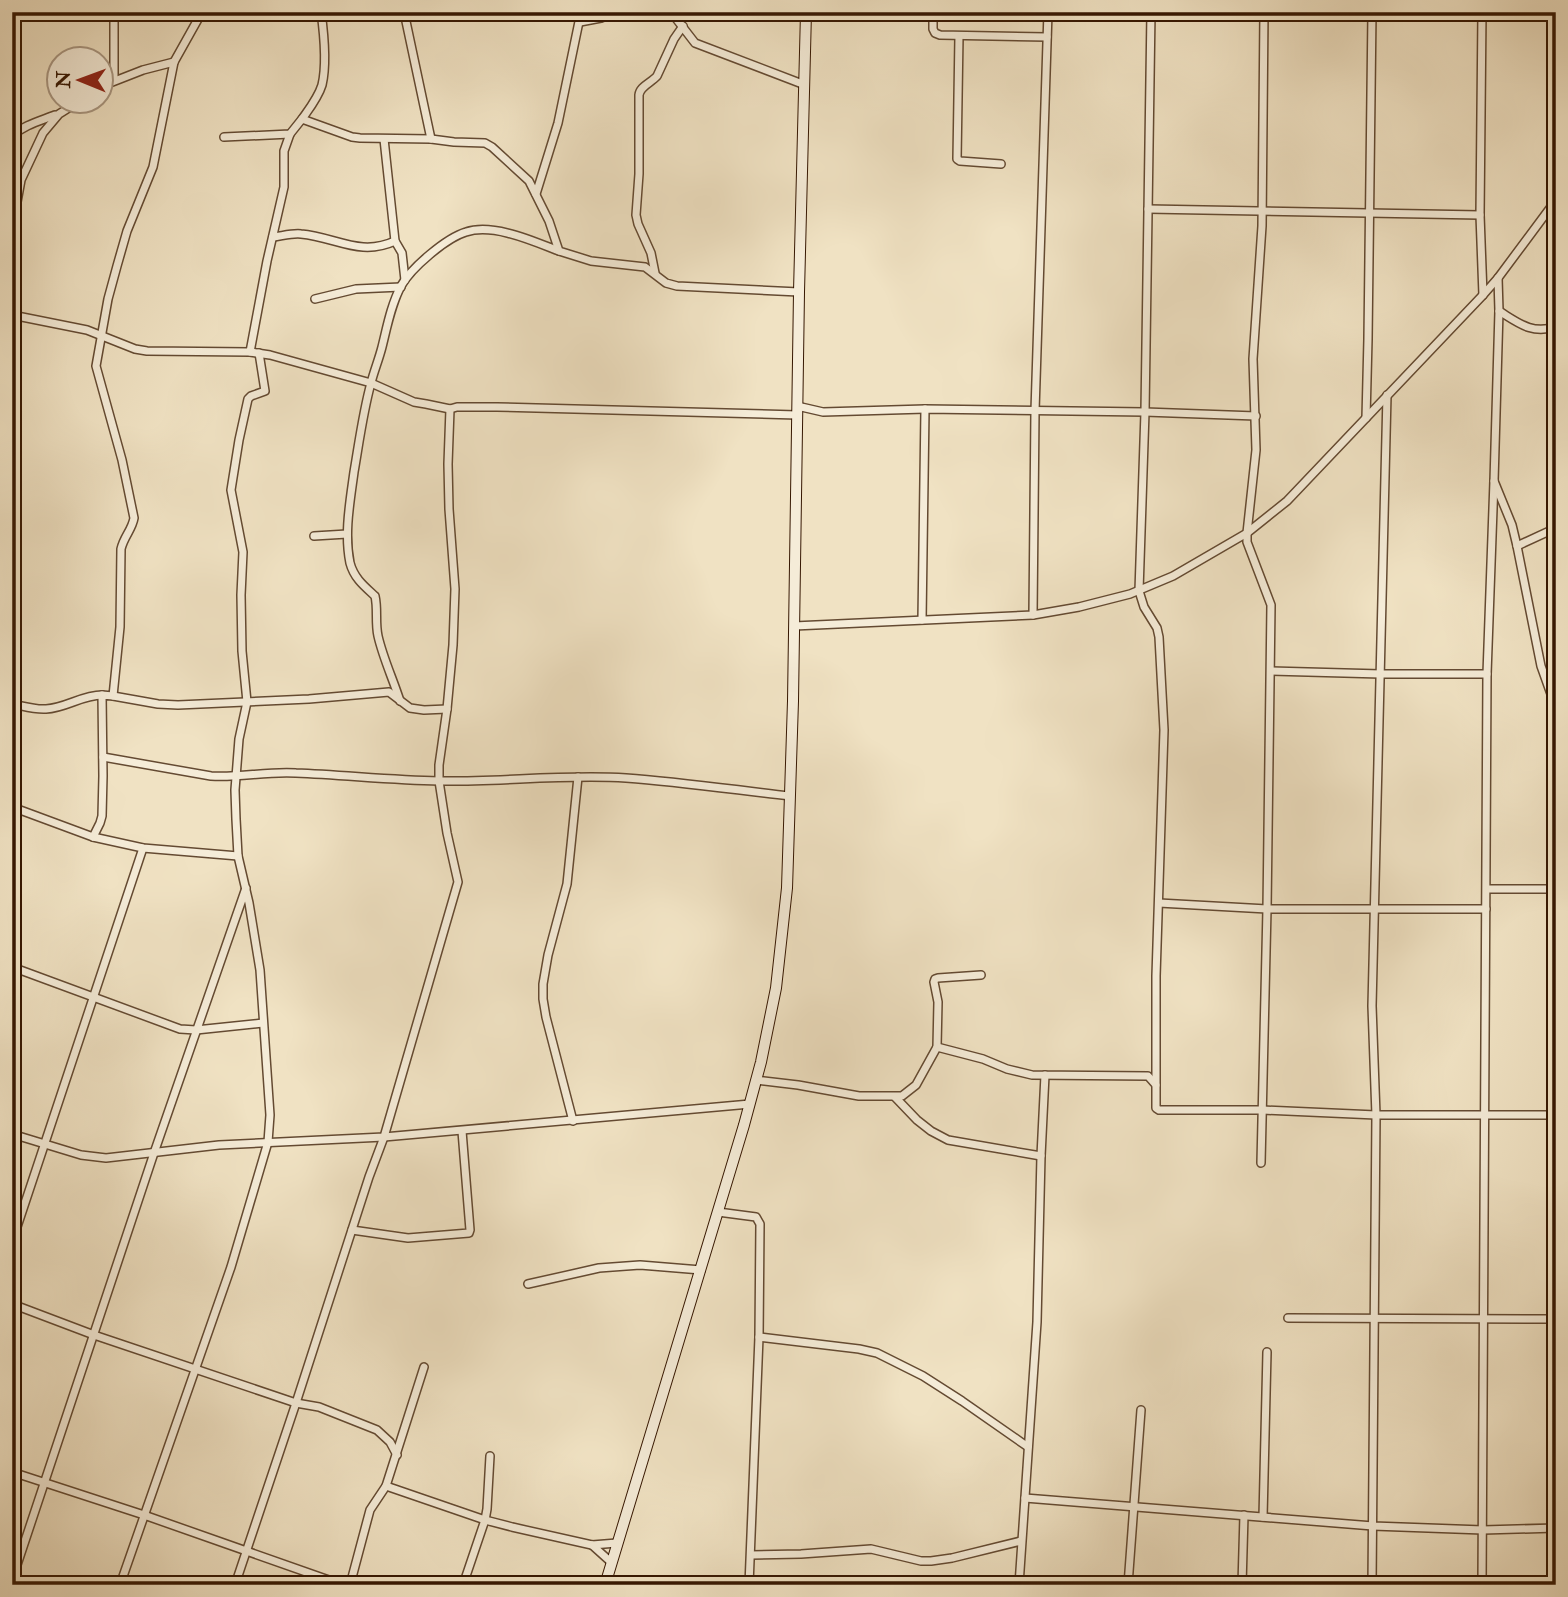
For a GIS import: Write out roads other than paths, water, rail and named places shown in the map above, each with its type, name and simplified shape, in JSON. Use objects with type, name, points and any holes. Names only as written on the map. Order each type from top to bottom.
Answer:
[{"type":"main road","points":[[605,1585],[750,1104],[776,988],[787,888],[790,796],[806,12]]},
{"type":"street","points":[[113,46],[114,12]]},
{"type":"street","points":[[113,696],[120,628],[121,549],[134,518],[122,460],[96,366],[108,299],[127,231],[153,167],[174,62],[202,12]]},
{"type":"street","points":[[120,1585],[231,1266],[268,1142],[270,1115],[260,970],[239,856],[236,819],[239,738],[247,702],[242,651],[243,552],[231,491],[248,399],[265,391],[254,353],[267,261],[284,187],[284,151],[290,134],[314,103],[322,86],[321,12]]},
{"type":"street","points":[[404,12],[431,139]]},
{"type":"street","points":[[536,194],[558,123],[581,12]]},
{"type":"street","points":[[580,22],[615,12]]},
{"type":"street","points":[[671,12],[695,43],[805,85]]},
{"type":"street","points":[[933,12],[933,29],[936,33],[959,36],[1046,37]]},
{"type":"street","points":[[1033,615],[1035,411],[1048,12]]},
{"type":"street","points":[[1151,12],[1145,412],[1139,591],[1160,637],[1164,730],[1156,976],[1156,1108],[1376,1115],[1556,1115]]},
{"type":"street","points":[[1261,1163],[1268,909],[1271,606],[1247,542],[1247,533],[1256,450],[1252,381],[1262,211],[1264,12]]},
{"type":"street","points":[[1366,419],[1372,12]]},
{"type":"street","points":[[1482,12],[1480,215],[1483,295]]},
{"type":"street","points":[[655,274],[651,253],[636,215],[639,95],[642,88],[657,76],[683,26]]},
{"type":"street","points":[[959,36],[957,159],[960,162],[1001,164]]},
{"type":"street","points":[[116,79],[174,62]]},
{"type":"street","points":[[12,136],[18,130],[53,116]]},
{"type":"street","points":[[12,229],[21,180],[43,133],[57,116]]},
{"type":"street","points":[[302,119],[352,137],[489,144],[529,181],[549,221],[559,251]]},
{"type":"street","points":[[224,137],[290,134]]},
{"type":"street","points":[[384,139],[396,241],[402,253],[403,284]]},
{"type":"street","points":[[794,626],[1033,615],[1079,607],[1139,591],[1173,576],[1247,533],[1287,501],[1483,295],[1556,200]]},
{"type":"street","points":[[1148,209],[1480,215]]},
{"type":"street","points":[[400,701],[379,637],[375,596],[355,577],[347,534],[351,493],[371,383],[393,305],[415,267],[465,232],[498,231],[591,261],[645,267],[666,283],[677,286],[799,292]]},
{"type":"street","points":[[273,237],[302,234],[359,247],[377,247],[396,241]]},
{"type":"street","points":[[1482,1585],[1487,674],[1498,278]]},
{"type":"street","points":[[315,299],[356,289],[403,284]]},
{"type":"street","points":[[1499,311],[1527,328],[1542,330],[1556,327]]},
{"type":"street","points":[[12,315],[79,328],[147,351],[254,353],[371,383],[414,401],[450,409],[497,407],[823,412],[925,409],[1256,416]]},
{"type":"street","points":[[1372,1585],[1376,1115],[1372,1006],[1387,395]]},
{"type":"street","points":[[235,1585],[384,1137],[458,882],[439,781],[453,645],[455,589],[447,464],[450,409]]},
{"type":"street","points":[[922,620],[925,409]]},
{"type":"street","points":[[1494,481],[1512,525],[1541,666],[1556,708]]},
{"type":"street","points":[[1517,546],[1556,528]]},
{"type":"street","points":[[314,536],[347,534]]},
{"type":"street","points":[[1271,671],[1487,674]]},
{"type":"street","points":[[12,704],[48,709],[84,697],[102,695],[178,705],[389,692],[410,708],[447,709]]},
{"type":"street","points":[[93,837],[102,816],[102,695]]},
{"type":"street","points":[[103,758],[211,776],[293,772],[439,781],[623,778],[790,796]]},
{"type":"street","points":[[573,1121],[543,999],[543,984],[567,884],[578,777]]},
{"type":"street","points":[[12,807],[93,837],[144,848],[239,856]]},
{"type":"street","points":[[12,1242],[144,848]]},
{"type":"street","points":[[12,1580],[153,1153],[246,888]]},
{"type":"street","points":[[1487,888],[1556,889]]},
{"type":"street","points":[[1159,903],[1268,909],[1486,909]]},
{"type":"street","points":[[12,967],[180,1029],[196,1030],[263,1023]]},
{"type":"street","points":[[756,1080],[859,1096],[902,1096],[916,1085],[937,1047],[939,1018],[935,979],[981,975]]},
{"type":"street","points":[[937,1047],[983,1059],[1021,1073],[1148,1076],[1156,1085]]},
{"type":"street","points":[[1148,1076],[1157,1066]]},
{"type":"street","points":[[1019,1585],[1037,1322],[1045,1075]]},
{"type":"street","points":[[895,1097],[931,1132],[948,1140],[1041,1156]]},
{"type":"street","points":[[12,1134],[93,1158],[107,1158],[219,1145],[462,1131],[750,1104]]},
{"type":"street","points":[[352,1230],[408,1238],[469,1233],[462,1131]]},
{"type":"street","points":[[718,1212],[755,1217],[760,1224],[759,1337],[749,1585]]},
{"type":"street","points":[[528,1284],[599,1268],[640,1265],[701,1270]]},
{"type":"street","points":[[12,1304],[195,1370],[296,1403],[319,1407],[377,1430],[390,1442],[397,1455]]},
{"type":"street","points":[[1288,1318],[1556,1320]]},
{"type":"street","points":[[759,1337],[877,1353],[923,1376],[1028,1447]]},
{"type":"street","points":[[1264,1517],[1267,1352]]},
{"type":"street","points":[[350,1585],[370,1510],[386,1486],[424,1367]]},
{"type":"street","points":[[1128,1585],[1141,1410]]},
{"type":"street","points":[[463,1585],[485,1520],[490,1456]]},
{"type":"street","points":[[12,1472],[343,1585]]},
{"type":"street","points":[[386,1486],[485,1520],[592,1545],[617,1543]]},
{"type":"street","points":[[1025,1498],[1373,1526],[1483,1530],[1556,1528]]},
{"type":"street","points":[[1242,1585],[1244,1516]]},
{"type":"street","points":[[751,1555],[871,1549],[931,1561],[1021,1541]]},
{"type":"street","points":[[592,1545],[612,1563]]}]
